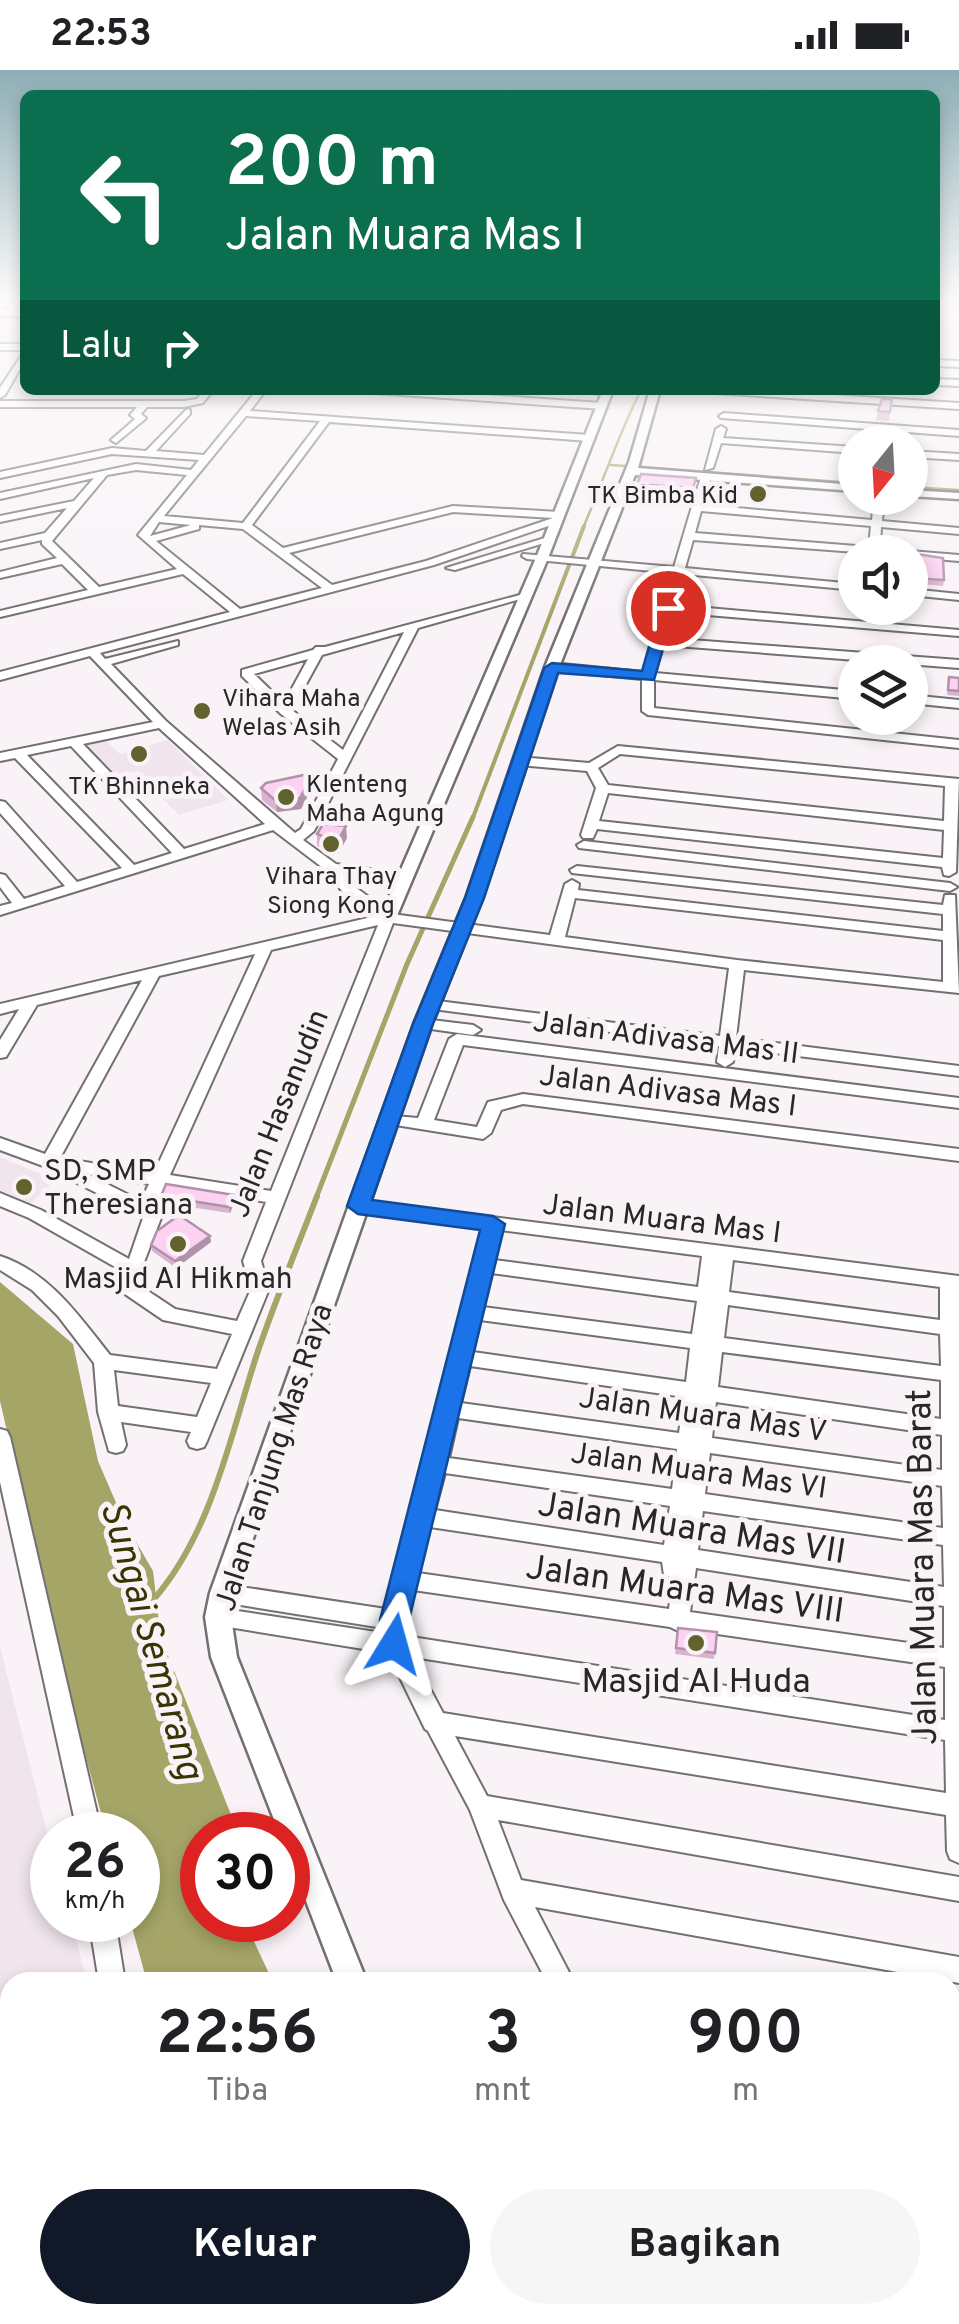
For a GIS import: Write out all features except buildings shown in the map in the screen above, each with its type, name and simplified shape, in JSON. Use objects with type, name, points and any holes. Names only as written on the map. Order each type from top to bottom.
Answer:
[{"type":"street","points":[[116,440],[141,418],[135,415],[142,407]]},
{"type":"street","points":[[238,613],[142,535],[248,407]]},
{"type":"street","points":[[421,426],[433,407]]},
{"type":"street","points":[[551,435],[564,407]]},
{"type":"street","points":[[385,919],[527,594],[601,407]]},
{"type":"street","name":"Jalan Tanjung Mas Raya","points":[[348,1972],[224,1657],[220,1605],[456,929],[589,564],[622,494],[650,407]]},
{"type":"street","points":[[726,407],[648,676],[646,707],[652,713],[959,744]]},
{"type":"street","points":[[136,466],[187,412]]},
{"type":"street","points":[[243,413],[589,438]]},
{"type":"street","points":[[724,416],[844,425]]},
{"type":"street","points":[[246,526],[327,419]]},
{"type":"street","points":[[928,431],[959,433]]},
{"type":"street","points":[[718,440],[838,449]]},
{"type":"street","points":[[0,475],[110,451],[207,458]]},
{"type":"street","points":[[928,455],[959,457]]},
{"type":"street","points":[[0,496],[136,466],[194,472]]},
{"type":"street","points":[[632,466],[838,486]]},
{"type":"street","points":[[95,590],[46,542],[104,473]]},
{"type":"street","points":[[707,473],[838,479]]},
{"type":"street","points":[[928,485],[959,487]]},
{"type":"street","points":[[622,494],[959,531]]},
{"type":"street","points":[[928,494],[959,496]]},
{"type":"street","points":[[0,520],[79,503]]},
{"type":"street","points":[[281,552],[452,509],[557,518]]},
{"type":"street","points":[[877,535],[879,515]]},
{"type":"street","points":[[98,658],[238,613],[446,558],[557,518]]},
{"type":"street","points":[[156,519],[246,526],[329,588]]},
{"type":"street","points":[[147,540],[210,524]]},
{"type":"street","points":[[0,546],[49,534]]},
{"type":"street","points":[[688,536],[838,549]]},
{"type":"street","points":[[0,676],[98,658],[512,554],[549,540]]},
{"type":"street","points":[[512,554],[560,562],[838,586]]},
{"type":"street","points":[[928,555],[959,558]]},
{"type":"street","points":[[0,575],[62,560]]},
{"type":"street","points":[[0,614],[185,570]]},
{"type":"street","points":[[346,759],[284,711],[246,673],[527,594]]},
{"type":"street","points":[[928,594],[959,597]]},
{"type":"street","points":[[668,608],[959,634]]},
{"type":"street","points":[[295,839],[307,830],[414,626]]},
{"type":"street","points":[[658,641],[959,664]]},
{"type":"street","points":[[284,711],[320,650]]},
{"type":"street","points":[[98,658],[162,724],[275,825],[332,868],[346,887],[385,919]]},
{"type":"street","points":[[552,668],[838,693]]},
{"type":"street","points":[[928,701],[959,704]]},
{"type":"street","points":[[0,757],[162,724]]},
{"type":"street","points":[[74,742],[181,854]]},
{"type":"street","points":[[0,1009],[385,919],[737,965],[955,988],[948,826],[955,783],[613,751],[592,767],[519,762]]},
{"type":"street","points":[[18,753],[132,870]]},
{"type":"street","points":[[556,942],[603,788],[592,767]]},
{"type":"street","points":[[603,788],[948,826]]},
{"type":"street","points":[[0,804],[74,888]]},
{"type":"street","points":[[591,824],[948,863]]},
{"type":"street","points":[[0,911],[275,825]]},
{"type":"street","points":[[756,915],[766,843]]},
{"type":"street","points":[[584,845],[950,887]]},
{"type":"street","points":[[332,868],[404,878]]},
{"type":"street","points":[[577,870],[949,910]]},
{"type":"street","points":[[0,878],[21,904]]},
{"type":"street","points":[[569,893],[950,936]]},
{"type":"street","name":"Jalan Hasanudin","points":[[108,1412],[200,1434],[240,1329],[260,1289],[252,1261],[385,919]]},
{"type":"street","points":[[240,1329],[162,1310],[126,1285],[152,1218],[148,1204],[266,944]]},
{"type":"street","points":[[725,1062],[737,965]]},
{"type":"street","points":[[50,1163],[154,972]]},
{"type":"street","points":[[0,1053],[30,1002]]},
{"type":"street","points":[[426,1014],[727,1042],[959,1071]]},
{"type":"street","points":[[426,1014],[725,1062],[959,1093]]},
{"type":"street","name":"Jalan Adivasa Mas II","points":[[424,1124],[457,1039],[959,1103]]},
{"type":"street","name":"Jalan Adivasa Mas I","points":[[389,1119],[483,1133],[494,1106],[523,1099],[959,1155]]},
{"type":"street","points":[[0,1144],[50,1163],[132,1204],[148,1204]]},
{"type":"street","points":[[50,1163],[276,1198]]},
{"type":"street","points":[[0,1199],[36,1214],[134,1270]]},
{"type":"street","name":"Jalan Muara Mas I","points":[[358,1206],[954,1282]]},
{"type":"street","points":[[493,1224],[394,1632],[432,1722],[480,1806],[514,1890],[557,1972]]},
{"type":"street","points":[[672,1621],[719,1253]]},
{"type":"street","points":[[0,1262],[39,1285],[65,1311],[104,1362],[108,1412],[116,1445]]},
{"type":"street","points":[[483,1265],[949,1328]]},
{"type":"street","name":"Jalan Muara Mas Barat","points":[[954,1282],[949,1374],[959,1851]]},
{"type":"street","points":[[471,1312],[949,1374]]},
{"type":"street","points":[[459,1357],[950,1428]]},
{"type":"street","points":[[104,1362],[223,1377]]},
{"type":"street","name":"Jalan Muara Mas V","points":[[448,1408],[950,1480]]},
{"type":"street","points":[[0,1436],[85,1812]]},
{"type":"street","name":"Jalan Muara Mas VI","points":[[436,1464],[952,1538]]},
{"type":"street","name":"Jalan Muara Mas VII","points":[[422,1517],[953,1598]]},
{"type":"street","name":"Jalan Muara Mas VIII","points":[[406,1580],[954,1660]]},
{"type":"street","points":[[220,1605],[958,1732]]},
{"type":"street","points":[[432,1722],[958,1806]]},
{"type":"street","points":[[480,1806],[959,1888]]},
{"type":"street","points":[[514,1890],[959,1970]]},
{"type":"street","points":[[106,1942],[110,1972]]},
{"type":"shaded area","points":[[105,740],[120,754],[168,740],[228,800],[179,815],[135,771],[116,776],[86,745]]},
{"type":"shaded area","name":"SD, SMP Theresiana","points":[[0,1157],[55,1180],[27,1207],[0,1195]]},
{"type":"shaded area","points":[[0,1647],[42,1812],[30,1812],[30,1942],[77,1942],[84,1972],[0,1972]]},
{"type":"water","name":"Sungai Semarang","points":[[0,1282],[73,1344],[98,1461],[124,1521],[153,1571],[161,1638],[230,1812],[180,1812],[180,1942],[254,1942],[268,1972],[144,1972],[136,1942],[160,1942],[160,1812],[101,1812],[64,1677],[0,1401]]},
{"type":"waterway","points":[[583,528],[633,407]]},
{"type":"waterway","points":[[611,465],[838,482]]},
{"type":"waterway","points":[[928,488],[959,490]]},
{"type":"waterway","points":[[472,820],[584,526]]},
{"type":"waterway","points":[[316,1198],[407,964],[473,817]]},
{"type":"waterway","name":"Sungai Semarang","points":[[154,1599],[174,1573],[205,1514],[264,1334],[317,1196]]},
{"type":"place","name":"TK Bimba Kid","points":[[758,494]]},
{"type":"place","name":"Vihara Maha Welas Asih","points":[[202,711]]},
{"type":"place","name":"TK Bhinneka","points":[[139,754]]},
{"type":"place","name":"Klenteng Maha Agung","points":[[286,797]]},
{"type":"place","name":"Vihara Thay Siong Kong","points":[[331,844]]},
{"type":"place","name":"SD, SMP Theresiana","points":[[24,1187]]},
{"type":"place","name":"Masjid Al Hikmah","points":[[178,1244]]},
{"type":"place","name":"Masjid Al Huda","points":[[696,1643]]},
{"type":"route","points":[[394,1644],[394,1620],[493,1224],[358,1206],[423,1024],[474,898],[552,668],[648,676],[668,608]]}]
